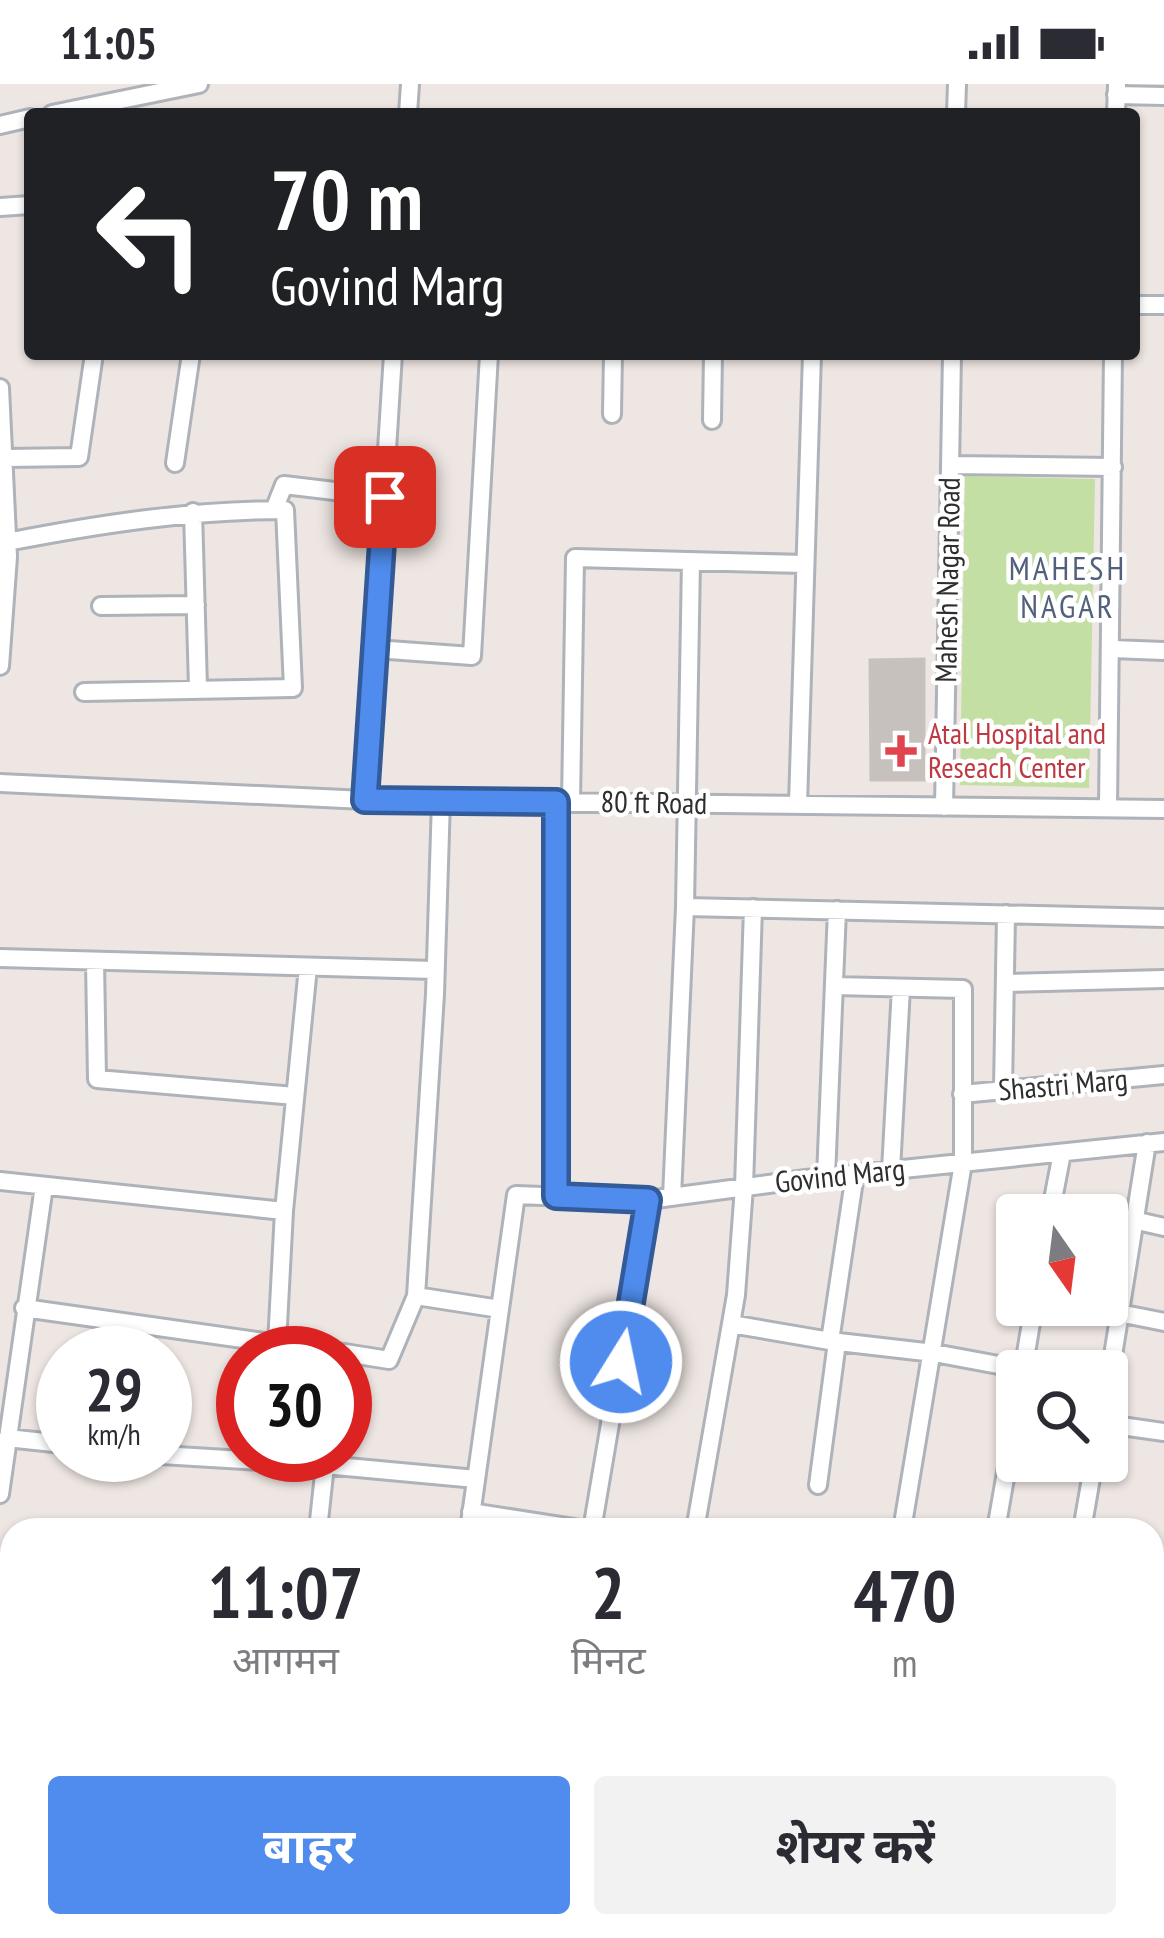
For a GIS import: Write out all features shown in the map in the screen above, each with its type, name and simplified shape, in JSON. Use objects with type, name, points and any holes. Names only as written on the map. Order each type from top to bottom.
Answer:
[{"type":"street","points":[[81,108],[199,84]]},
{"type":"street","points":[[1117,89],[1164,95]]},
{"type":"street","points":[[4,458],[79,457],[93,360]]},
{"type":"street","points":[[175,463],[190,360]]},
{"type":"street","points":[[365,800],[393,360]]},
{"type":"street","points":[[375,649],[472,656],[489,360]]},
{"type":"street","points":[[612,414],[613,360]]},
{"type":"street","points":[[712,420],[713,360]]},
{"type":"street","points":[[798,804],[812,360]]},
{"type":"street","name":"Mahesh Nagar Road","points":[[944,807],[952,360]]},
{"type":"street","points":[[1108,808],[1113,360]]},
{"type":"street","points":[[0,388],[7,542],[0,666]]},
{"type":"street","points":[[950,465],[1113,467]]},
{"type":"street","points":[[274,510],[284,484],[385,497]]},
{"type":"street","points":[[7,542],[114,521],[193,512],[285,510],[293,688],[84,692]]},
{"type":"street","points":[[193,512],[198,688]]},
{"type":"street","points":[[556,1196],[564,802],[575,558],[805,564]]},
{"type":"street","points":[[672,1197],[685,907],[691,561]]},
{"type":"street","points":[[101,605],[196,605]]},
{"type":"street","points":[[1112,650],[1164,651]]},
{"type":"street","name":"80 ft Road","points":[[0,784],[365,800],[1164,809]]},
{"type":"street","points":[[372,1357],[389,1360],[416,1296],[441,800]]},
{"type":"street","points":[[685,907],[1164,918]]},
{"type":"street","points":[[697,1518],[731,1324],[744,1187],[753,908]]},
{"type":"street","points":[[826,1177],[837,910]]},
{"type":"street","points":[[1003,1090],[1006,914]]},
{"type":"street","points":[[0,958],[434,970]]},
{"type":"street","points":[[95,961],[97,1078],[295,1096]]},
{"type":"street","points":[[278,1326],[308,967]]},
{"type":"street","points":[[1005,983],[1164,979]]},
{"type":"street","points":[[834,986],[963,989],[963,1163],[904,1518]]},
{"type":"street","points":[[891,1170],[902,988]]},
{"type":"street","name":"Shastri Marg","points":[[962,1094],[1164,1075]]},
{"type":"street","points":[[1128,1253],[1156,1142]]},
{"type":"street","name":"Govind Marg","points":[[500,1309],[516,1195],[648,1200],[1156,1142]]},
{"type":"street","points":[[1053,1194],[1062,1153]]},
{"type":"street","points":[[818,1485],[855,1174]]},
{"type":"street","points":[[0,1181],[284,1211]]},
{"type":"street","points":[[0,1494],[8,1367],[24,1308],[44,1186]]},
{"type":"street","points":[[591,1518],[648,1200]]},
{"type":"street","points":[[1133,1220],[1164,1226]]},
{"type":"street","points":[[416,1296],[500,1309],[470,1518]]},
{"type":"street","points":[[24,1308],[216,1335]]},
{"type":"street","points":[[1128,1315],[1164,1322]]},
{"type":"street","points":[[731,1324],[996,1365]]},
{"type":"street","points":[[1128,1427],[1164,1432]]},
{"type":"street","points":[[7,1438],[36,1441]]},
{"type":"street","points":[[372,1469],[476,1479]]},
{"type":"street","points":[[319,1518],[323,1482]]},
{"type":"street","points":[[998,1518],[1004,1482]]},
{"type":"street","points":[[1084,1518],[1090,1482]]},
{"type":"green space","points":[[965,476],[1095,479],[1089,788],[960,785]]},
{"type":"building","points":[[924,659],[924,780],[871,780],[870,660]]},
{"type":"place","name":"Atal Hospital and Reseach Center","points":[[901,751]]},
{"type":"district","name":"MAHESH NAGAR","points":[[1068,587]]},
{"type":"route","points":[[385,497],[365,800],[556,802],[556,1196],[648,1200],[621,1362]]}]
